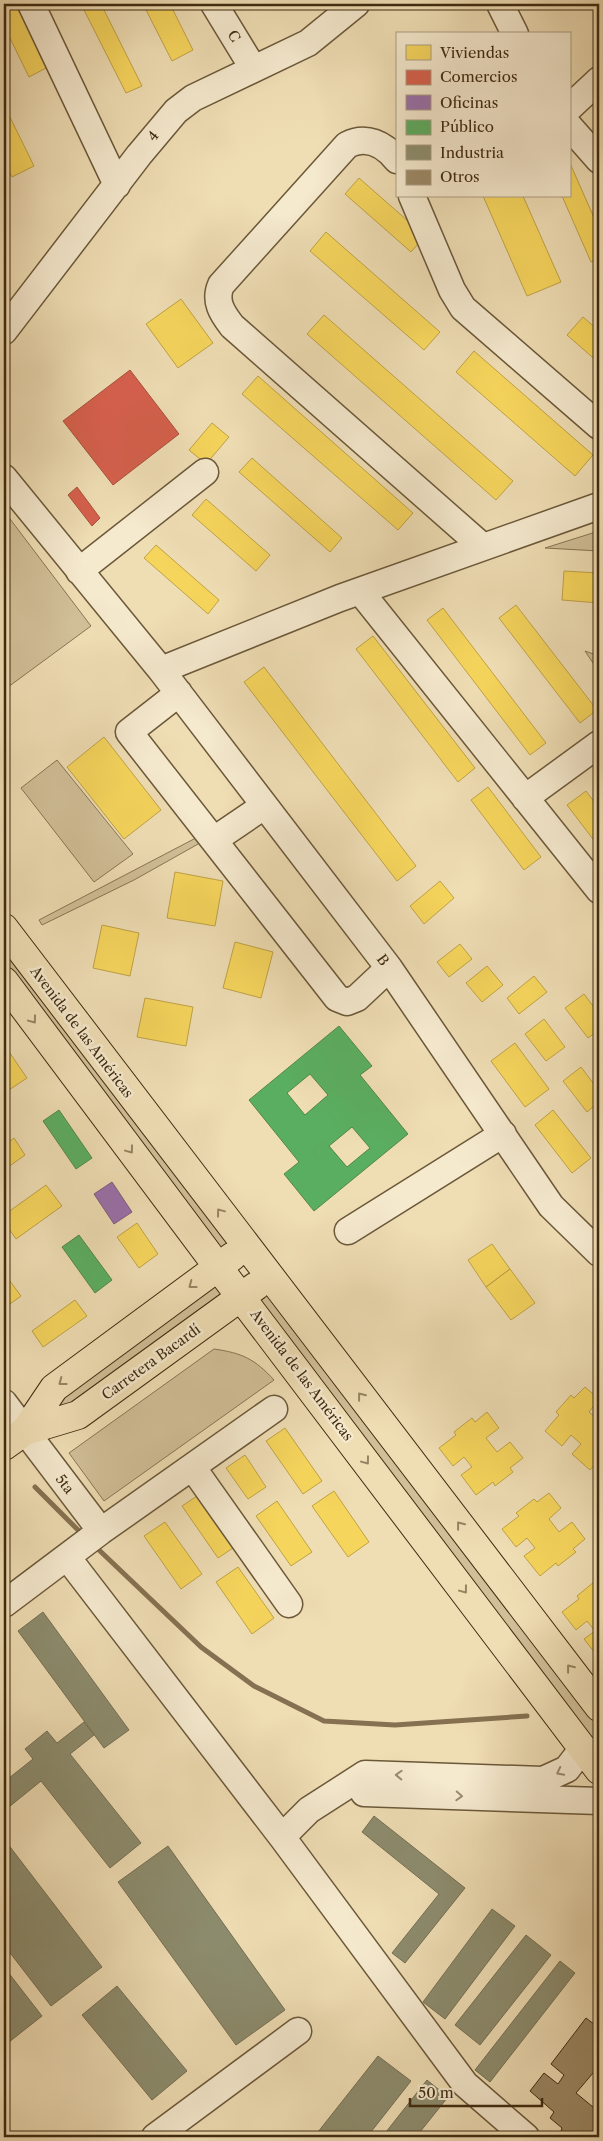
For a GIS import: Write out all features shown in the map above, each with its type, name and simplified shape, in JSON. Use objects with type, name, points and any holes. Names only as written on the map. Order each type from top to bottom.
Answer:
[{"type":"main road","name":"Avenida de las Américas","points":[[4,928],[599,1706]]},
{"type":"main road","name":"Avenida de las Américas","points":[[4,980],[218,1267],[594,1757]]},
{"type":"main road","points":[[14,1439],[54,1388],[246,1246]]},
{"type":"main road","name":"Carretera Bacardí","points":[[14,1439],[78,1415],[269,1276]]},
{"type":"street","points":[[31,4],[117,185]]},
{"type":"street","name":"C","points":[[214,4],[253,68]]},
{"type":"street","name":"4","points":[[4,331],[176,111],[193,98],[308,43],[356,4]]},
{"type":"street","points":[[500,4],[514,32]]},
{"type":"street","points":[[570,107],[599,80]]},
{"type":"street","points":[[570,127],[599,160]]},
{"type":"street","points":[[396,159],[386,148],[370,141],[361,140],[347,145],[221,285],[218,301],[220,309],[232,326],[482,547]]},
{"type":"street","points":[[413,198],[448,282],[464,308],[599,426]]},
{"type":"street","points":[[79,571],[205,472]]},
{"type":"street","name":"B","points":[[4,478],[161,670],[388,968],[551,1206],[599,1253]]},
{"type":"street","points":[[161,670],[360,591],[599,506]]},
{"type":"street","points":[[360,591],[599,890]]},
{"type":"street","points":[[178,693],[129,732],[337,998],[347,1002],[358,998],[388,968]]},
{"type":"street","points":[[525,798],[599,744]]},
{"type":"street","points":[[214,840],[264,806]]},
{"type":"street","points":[[348,1231],[503,1134]]},
{"type":"street","name":"5ta","points":[[4,1403],[14,1439],[101,1530]]},
{"type":"street","points":[[4,1604],[101,1530],[274,1410]]},
{"type":"street","points":[[193,1468],[289,1604]]},
{"type":"street","points":[[67,1557],[282,1837],[465,2084],[526,2137]]},
{"type":"street","points":[[282,1837],[309,1810],[365,1774],[543,1780],[567,1769],[580,1752],[594,1757]]},
{"type":"street","points":[[282,1837],[329,1815],[365,1792],[599,1801]]},
{"type":"street","points":[[155,2137],[298,2031]]},
{"type":"shaded area","points":[[4,511],[91,626],[4,690]]},
{"type":"shaded area","points":[[599,531],[599,551],[545,548]]},
{"type":"shaded area","points":[[585,651],[599,656],[599,672]]},
{"type":"shaded area","points":[[57,760],[133,854],[94,882],[21,788]]},
{"type":"shaded area","points":[[213,829],[216,834],[134,880],[42,925],[39,920]]},
{"type":"shaded area","points":[[4,946],[229,1243],[219,1251],[4,966]]},
{"type":"shaded area","points":[[216,1282],[225,1294],[72,1405],[52,1411],[64,1394]]},
{"type":"shaded area","points":[[268,1291],[599,1724],[599,1743],[592,1743],[258,1299]]},
{"type":"shaded area","points":[[214,1349],[247,1358],[261,1367],[274,1380],[104,1501],[69,1453]]},
{"type":"building: Viviendas","points":[[4,4],[16,4],[48,67],[29,77],[4,26]]},
{"type":"building: Viviendas","points":[[81,4],[101,4],[142,86],[126,93]]},
{"type":"building: Viviendas","points":[[143,4],[170,4],[193,50],[172,61]]},
{"type":"building: Viviendas","points":[[4,105],[34,166],[12,177],[4,161]]},
{"type":"building: Viviendas","points":[[570,163],[599,229],[599,258],[591,262],[563,198],[570,198]]},
{"type":"building: Viviendas","points":[[359,178],[425,236],[411,252],[345,194]]},
{"type":"building: Viviendas","points":[[484,198],[524,198],[561,282],[527,296]]},
{"type":"building: Viviendas","points":[[326,232],[440,332],[424,350],[310,251]]},
{"type":"building: Viviendas","points":[[181,299],[213,343],[178,368],[146,324]]},
{"type":"building: Viviendas","points":[[324,315],[513,481],[496,500],[307,334]]},
{"type":"building: Viviendas","points":[[583,317],[599,331],[599,363],[567,335]]},
{"type":"building: Viviendas","points":[[474,351],[593,455],[575,476],[456,372]]},
{"type":"building: Viviendas","points":[[258,376],[413,513],[398,530],[242,394]]},
{"type":"building: Viviendas","points":[[212,423],[229,437],[206,464],[189,450]]},
{"type":"building: Viviendas","points":[[252,458],[342,538],[330,552],[239,472]]},
{"type":"building: Viviendas","points":[[206,499],[270,555],[256,571],[192,515]]},
{"type":"building: Viviendas","points":[[156,545],[219,600],[208,614],[144,558]]},
{"type":"building: Viviendas","points":[[564,571],[599,573],[599,603],[562,600]]},
{"type":"building: Viviendas","points":[[516,605],[597,710],[580,723],[499,618]]},
{"type":"building: Viviendas","points":[[443,608],[546,743],[530,755],[427,620]]},
{"type":"building: Viviendas","points":[[373,636],[475,768],[458,782],[356,649]]},
{"type":"building: Viviendas","points":[[264,667],[416,866],[397,881],[244,682]]},
{"type":"building: Viviendas","points":[[104,737],[161,810],[124,839],[67,767]]},
{"type":"building: Viviendas","points":[[488,787],[541,857],[524,870],[471,800]]},
{"type":"building: Viviendas","points":[[586,791],[599,808],[599,847],[567,805]]},
{"type":"building: Viviendas","points":[[175,872],[223,881],[215,926],[167,918]]},
{"type":"building: Viviendas","points":[[440,881],[454,898],[424,924],[410,906]]},
{"type":"building: Viviendas","points":[[102,925],[139,933],[130,976],[93,968]]},
{"type":"building: Viviendas","points":[[235,942],[273,952],[261,998],[223,988]]},
{"type":"building: Viviendas","points":[[460,944],[472,959],[449,977],[437,962]]},
{"type":"building: Viviendas","points":[[487,966],[503,985],[482,1002],[466,983]]},
{"type":"building: Viviendas","points":[[534,976],[547,992],[519,1014],[507,998]]},
{"type":"building: Viviendas","points":[[584,994],[599,1014],[599,1030],[588,1038],[565,1008]]},
{"type":"building: Viviendas","points":[[145,998],[193,1007],[186,1046],[137,1037]]},
{"type":"building: Viviendas","points":[[544,1019],[565,1047],[546,1061],[525,1034]]},
{"type":"building: Viviendas","points":[[515,1043],[549,1089],[525,1107],[491,1061]]},
{"type":"building: Viviendas","points":[[5,1046],[27,1078],[9,1090],[4,1082]]},
{"type":"building: Viviendas","points":[[581,1067],[599,1091],[599,1102],[587,1112],[563,1081]]},
{"type":"building: Viviendas","points":[[553,1110],[591,1158],[572,1173],[535,1125]]},
{"type":"building: Viviendas","points":[[14,1138],[25,1155],[4,1170],[4,1146]]},
{"type":"building: Viviendas","points":[[46,1185],[62,1206],[16,1239],[4,1222],[4,1215]]},
{"type":"building: Viviendas","points":[[137,1223],[158,1254],[139,1268],[117,1237]]},
{"type":"building: Viviendas","points":[[492,1244],[510,1269],[486,1287],[468,1260]]},
{"type":"building: Viviendas","points":[[510,1269],[535,1303],[511,1320],[486,1287]]},
{"type":"building: Viviendas","points":[[4,1273],[21,1296],[6,1307],[4,1304]]},
{"type":"building: Viviendas","points":[[75,1300],[87,1316],[43,1347],[32,1331]]},
{"type":"building: Viviendas","points":[[585,1387],[599,1399],[589,1412],[599,1421],[599,1460],[590,1470],[572,1454],[581,1444],[571,1435],[562,1446],[545,1431],[559,1415],[556,1412],[571,1395],[574,1398]]},
{"type":"building: Viviendas","points":[[487,1412],[499,1428],[486,1438],[497,1452],[510,1442],[523,1458],[510,1468],[513,1472],[495,1486],[493,1482],[476,1495],[461,1475],[472,1467],[464,1457],[453,1466],[439,1448],[456,1435],[454,1432],[472,1418],[475,1422]]},
{"type":"building: Viviendas","points":[[285,1428],[322,1481],[303,1494],[266,1441]]},
{"type":"building: Viviendas","points":[[245,1455],[266,1487],[248,1499],[226,1468]]},
{"type":"building: Viviendas","points":[[334,1491],[369,1542],[348,1557],[312,1506]]},
{"type":"building: Viviendas","points":[[203,1492],[239,1544],[218,1558],[182,1506]]},
{"type":"building: Viviendas","points":[[549,1493],[561,1508],[549,1519],[559,1532],[572,1522],[585,1539],[573,1549],[576,1552],[558,1566],[556,1563],[540,1576],[524,1556],[535,1548],[527,1538],[516,1547],[502,1529],[519,1516],[516,1513],[534,1499],[537,1502]]},
{"type":"building: Viviendas","points":[[277,1501],[312,1552],[291,1566],[256,1516]]},
{"type":"building: Viviendas","points":[[165,1522],[202,1574],[181,1589],[144,1536]]},
{"type":"building: Viviendas","points":[[238,1567],[274,1618],[252,1634],[216,1582]]},
{"type":"building: Viviendas","points":[[594,1582],[597,1585],[599,1583],[599,1658],[584,1639],[595,1631],[587,1621],[576,1630],[562,1612],[579,1599],[577,1596]]},
{"type":"building: Comercios","points":[[130,370],[179,434],[113,485],[63,421]]},
{"type":"building: Comercios","points":[[77,487],[100,518],[92,526],[68,495]]},
{"type":"building: Oficinas","points":[[112,1182],[132,1212],[114,1224],[94,1194]]},
{"type":"building: Público","points":[[339,1026],[372,1066],[360,1075],[408,1134],[314,1211],[284,1174],[299,1162],[249,1100]],"holes":[[[310,1074],[328,1095],[305,1115],[287,1093]],[[352,1127],[370,1148],[347,1167],[329,1146]]]},
{"type":"building: Público","points":[[59,1110],[92,1158],[76,1169],[43,1121]]},
{"type":"building: Público","points":[[79,1235],[112,1280],[95,1293],[62,1247]]},
{"type":"building: Industria","points":[[43,1612],[129,1730],[104,1748],[18,1631]]},
{"type":"building: Industria","points":[[84,1722],[94,1735],[70,1754],[141,1843],[110,1868],[41,1781],[4,1811],[4,1782],[33,1759],[25,1749],[47,1731],[57,1743]]},
{"type":"building: Industria","points":[[374,1816],[465,1888],[405,1963],[392,1953],[439,1894],[362,1832]]},
{"type":"building: Industria","points":[[4,1839],[102,1967],[51,2006],[4,1945]]},
{"type":"building: Industria","points":[[168,1846],[285,2010],[236,2045],[118,1882]]},
{"type":"building: Industria","points":[[492,1909],[515,1926],[445,2019],[423,2002]]},
{"type":"building: Industria","points":[[526,1935],[551,1955],[480,2045],[455,2025]]},
{"type":"building: Industria","points":[[560,1961],[575,1973],[490,2082],[475,2070]]},
{"type":"building: Industria","points":[[4,1967],[42,2016],[4,2046]]},
{"type":"building: Industria","points":[[117,1986],[187,2071],[152,2100],[82,2015]]},
{"type":"building: Industria","points":[[378,2056],[411,2081],[367,2137],[314,2137]]},
{"type":"building: Industria","points":[[427,2080],[448,2097],[416,2137],[382,2137]]},
{"type":"building: Otros","points":[[586,2018],[599,2028],[599,2066],[576,2093],[593,2107],[599,2099],[599,2137],[559,2137],[562,2128],[550,2118],[554,2112],[530,2091],[544,2073],[558,2084],[564,2075],[551,2064]]},
{"type":"waterway","points":[[35,1487],[78,1530]]},
{"type":"waterway","points":[[99,1550],[201,1647],[254,1686],[324,1721],[395,1725],[527,1716]]}]
